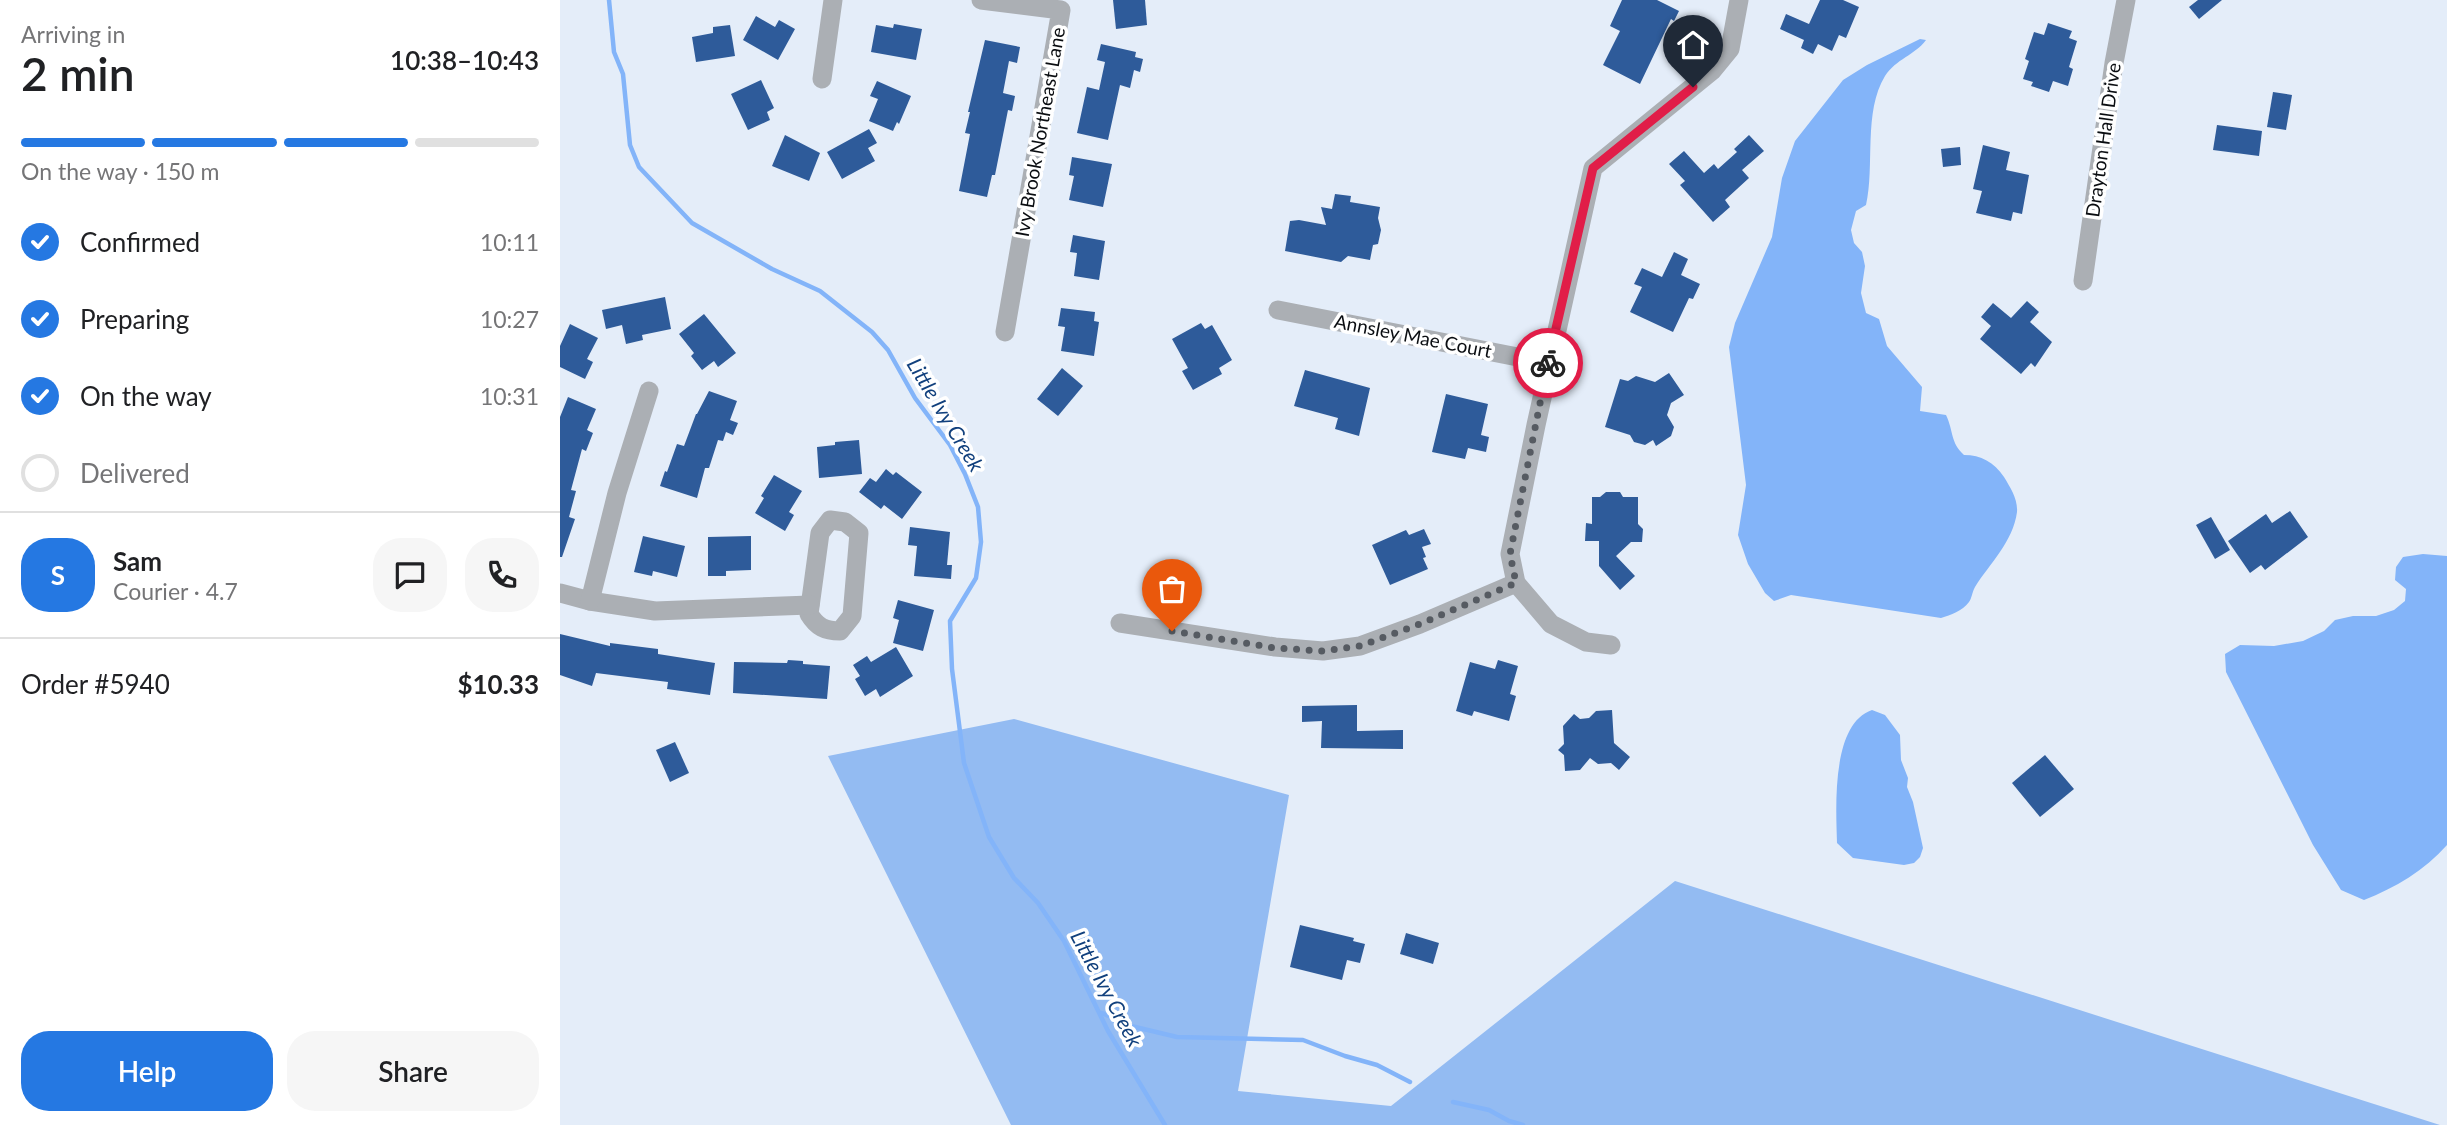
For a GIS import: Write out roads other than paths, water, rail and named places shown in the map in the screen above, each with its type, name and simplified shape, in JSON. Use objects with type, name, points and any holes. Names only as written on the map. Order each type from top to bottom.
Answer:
[{"type":"street","points":[[821,79],[833,0]]},
{"type":"street","name":"Ivy Brook Northeast Lane","points":[[982,0],[1061,10],[1005,332]]},
{"type":"street","points":[[1611,645],[1586,642],[1550,624],[1516,583],[1510,554],[1548,363],[1593,168],[1713,71],[1730,49],[1739,0]]},
{"type":"street","name":"Drayton Hall Drive","points":[[2082,281],[2114,63],[2126,0]]},
{"type":"street","name":"Annsley Mae Court","points":[[1278,310],[1548,363]]},
{"type":"street","points":[[590,601],[617,493],[649,391]]},
{"type":"street","points":[[830,520],[845,522],[859,533],[852,616],[840,631],[828,631],[815,625],[809,614],[810,605],[820,533],[830,520]]},
{"type":"street","points":[[1120,623],[1275,648],[1323,651],[1360,646],[1516,583]]},
{"type":"street","points":[[560,593],[590,601],[655,611],[810,605]]},
{"type":"waterway","name":"Little Ivy Creek","points":[[609,0],[614,52],[623,74],[630,145],[639,167],[692,223],[772,269],[820,291],[872,332],[888,350],[915,398],[950,445],[965,474],[978,507],[981,542],[976,578],[950,621],[952,669],[964,763],[989,837],[1014,878],[1038,903],[1064,941],[1108,1031],[1165,1125]]},
{"type":"waterway","points":[[1102,1013],[1131,1026],[1177,1037],[1303,1040],[1377,1065],[1410,1082]]},
{"type":"waterway","points":[[1453,1102],[1489,1110],[1523,1125]]}]
